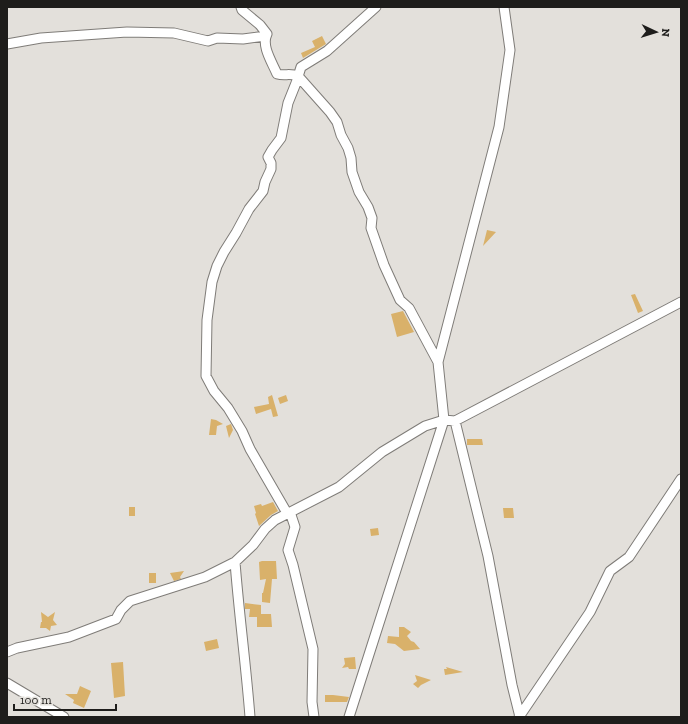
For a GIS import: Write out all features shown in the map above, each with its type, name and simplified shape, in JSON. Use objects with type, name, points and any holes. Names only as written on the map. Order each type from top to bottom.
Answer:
[{"type":"street","points":[[241,7],[242,10],[260,25],[267,34],[266,50],[277,74],[284,76],[291,73],[298,76],[330,112],[336,122],[350,153],[352,172],[359,192],[368,207],[372,218],[371,228],[384,264],[400,300],[409,308],[438,362]]},
{"type":"street","points":[[314,717],[312,702],[313,649],[294,565],[288,550],[294,527],[289,513],[250,449],[242,431],[228,408],[214,391],[206,376],[206,328],[210,294],[217,266],[249,209],[263,191],[271,169],[271,163],[268,157],[281,138],[288,103],[301,67],[327,51],[376,7]]},
{"type":"street","points":[[349,717],[444,420],[438,362],[499,127],[510,50],[504,7]]},
{"type":"street","points":[[7,44],[41,38],[127,32],[174,34],[208,41],[217,38],[243,39],[266,36]]},
{"type":"street","points":[[7,652],[17,648],[68,637],[116,619],[130,601],[205,577],[235,562],[253,545],[265,529],[275,520],[339,487],[382,452],[425,426],[444,420],[455,421],[681,302]]},
{"type":"street","points":[[455,421],[488,556],[512,685],[520,716]]},
{"type":"street","points":[[520,716],[590,612],[610,571],[629,557],[681,479]]},
{"type":"street","points":[[235,562],[250,717]]},
{"type":"street","points":[[7,683],[64,717]]},
{"type":"building","points":[[322,36],[326,44],[303,58],[301,53],[315,47],[312,41]]},
{"type":"building","points":[[487,230],[496,232],[483,246]]},
{"type":"building","points":[[635,294],[643,311],[638,313],[631,295]]},
{"type":"building","points":[[403,311],[414,332],[397,337],[391,314]]},
{"type":"building","points":[[272,395],[278,416],[273,417],[271,409],[256,414],[254,407],[269,404],[268,397]]},
{"type":"building","points":[[286,395],[288,401],[280,404],[278,398]]},
{"type":"building","points":[[211,419],[223,424],[217,426],[216,435],[209,435]]},
{"type":"building","points":[[231,424],[233,430],[229,438],[226,426]]},
{"type":"building","points":[[467,439],[482,439],[483,445],[467,445]]},
{"type":"building","points":[[273,502],[278,511],[259,526],[254,506],[261,504],[262,506]]},
{"type":"building","points":[[129,507],[135,507],[135,516],[129,516]]},
{"type":"building","points":[[503,508],[513,508],[514,518],[504,518]]},
{"type":"building","points":[[378,528],[379,535],[371,536],[370,529]]},
{"type":"building","points":[[276,561],[277,579],[272,579],[270,603],[262,602],[262,593],[266,579],[260,580],[259,562]]},
{"type":"building","points":[[184,571],[180,577],[181,579],[174,581],[170,573]]},
{"type":"building","points":[[149,573],[156,573],[156,583],[149,583]]},
{"type":"building","points":[[245,603],[261,605],[261,614],[271,614],[272,627],[257,627],[257,617],[249,617],[250,609],[245,609]]},
{"type":"building","points":[[41,612],[48,617],[55,612],[53,620],[57,625],[51,626],[50,631],[46,628],[40,628],[42,622]]},
{"type":"building","points":[[399,627],[404,627],[411,632],[407,636],[420,649],[404,651],[395,644],[387,643],[388,636],[399,637]]},
{"type":"building","points":[[217,639],[219,648],[206,651],[204,642]]},
{"type":"building","points":[[355,657],[356,669],[349,669],[348,667],[342,668],[345,664],[344,658]]},
{"type":"building","points":[[123,662],[125,696],[114,698],[111,663]]},
{"type":"building","points":[[446,667],[463,672],[445,675],[444,669],[447,669]]},
{"type":"building","points":[[415,675],[431,680],[418,688],[413,684],[417,681]]},
{"type":"building","points":[[80,686],[91,691],[84,708],[73,703],[74,700],[65,694],[77,694]]},
{"type":"building","points":[[325,695],[349,697],[347,702],[325,702]]}]
